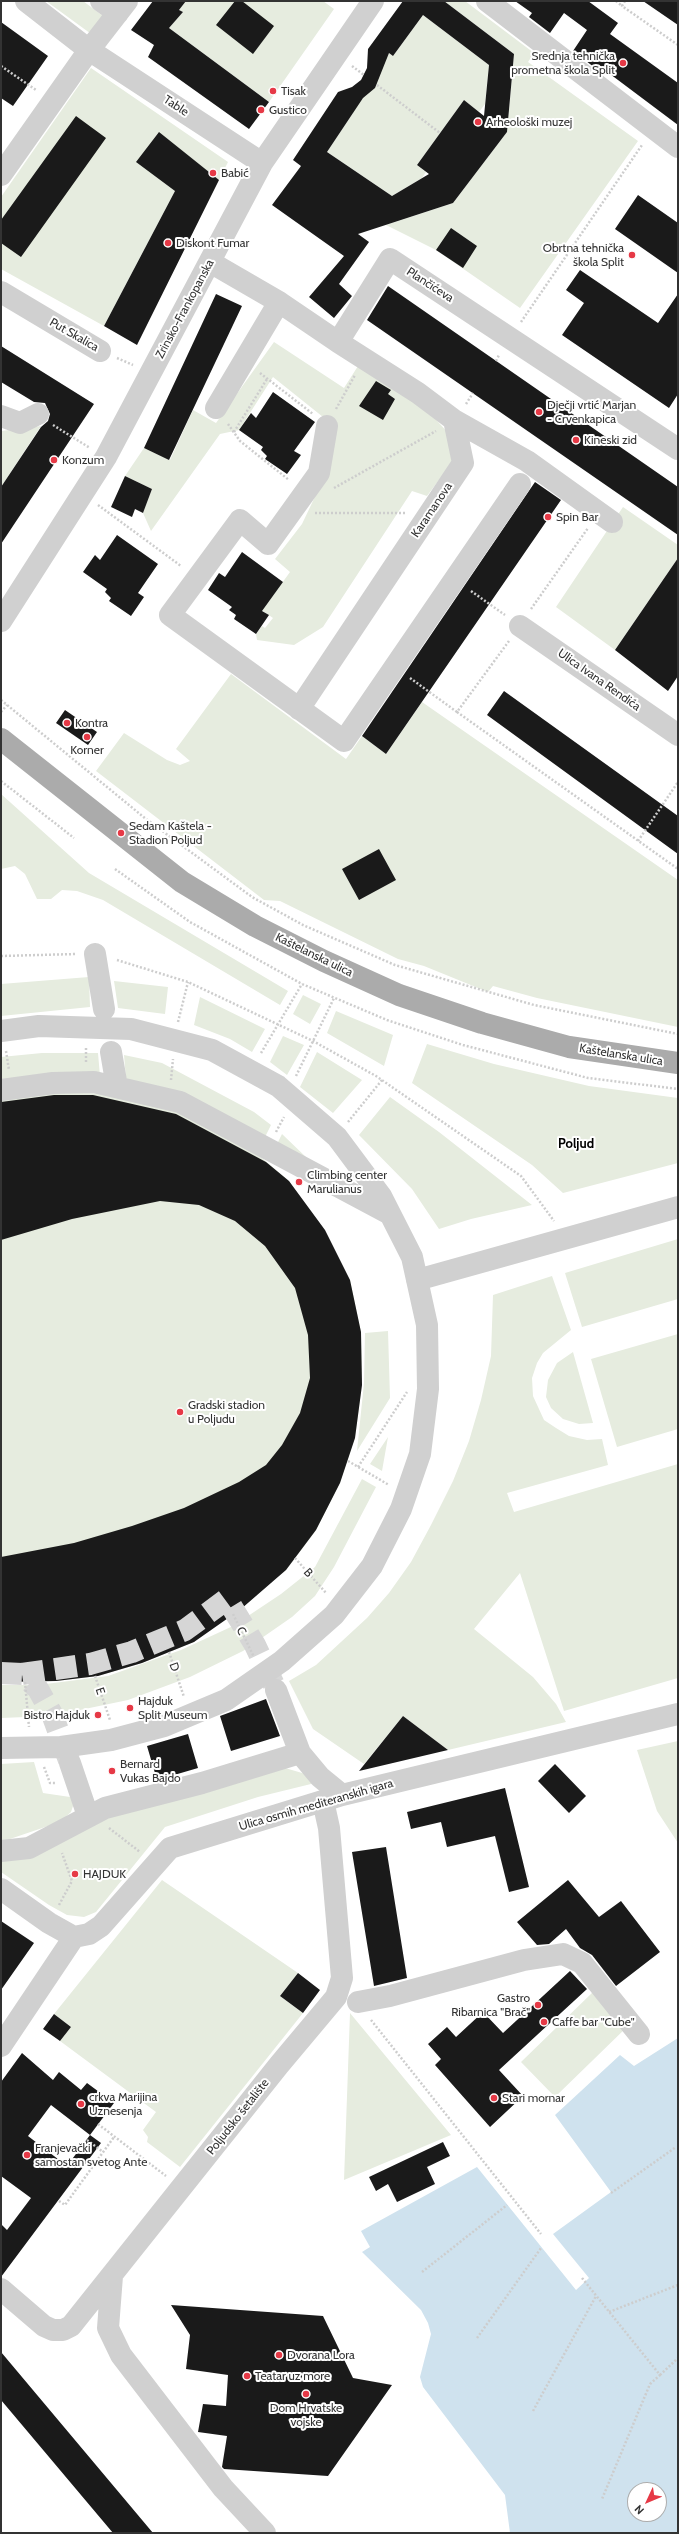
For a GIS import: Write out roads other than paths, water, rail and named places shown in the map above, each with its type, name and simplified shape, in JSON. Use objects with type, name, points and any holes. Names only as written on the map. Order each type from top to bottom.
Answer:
[{"type":"main road","name":"Kaštelanska ulica","points":[[1,739],[182,882],[255,926],[324,961],[399,995],[482,1023],[569,1047],[678,1064]]},
{"type":"street","name":"Table","points":[[26,1],[89,50],[262,163]]},
{"type":"street","name":"Zrinsko-Frankopanska","points":[[2,618],[106,457],[262,163],[373,1]]},
{"type":"street","points":[[487,1],[652,130],[678,147]]},
{"type":"street","points":[[1,175],[89,50],[115,5]]},
{"type":"street","name":"Plančićeva","points":[[338,342],[390,259],[678,449]]},
{"type":"street","points":[[210,262],[279,302],[418,393],[454,420],[528,461],[605,517]]},
{"type":"street","name":"Put Skalica","points":[[1,292],[100,351]]},
{"type":"street","points":[[216,408],[279,302]]},
{"type":"street","points":[[1,416],[20,423],[38,414]]},
{"type":"street","name":"Karamanova","points":[[299,709],[463,464],[454,420]]},
{"type":"street","points":[[327,426],[319,473],[268,544],[240,520],[170,615],[344,741],[520,484]]},
{"type":"street","name":"Ulica Ivana Rendića","points":[[520,626],[678,735]]},
{"type":"street","points":[[95,954],[104,1009]]},
{"type":"street","points":[[1,1031],[39,1026],[131,1029],[212,1050],[278,1086],[337,1136],[381,1196],[412,1258],[427,1325],[428,1389],[420,1454],[401,1509],[372,1566],[334,1615],[282,1661],[226,1700],[164,1726],[111,1740],[61,1747],[1,1748]]},
{"type":"street","points":[[111,1052],[117,1087]]},
{"type":"street","points":[[1,1090],[54,1083],[94,1082],[180,1102],[390,1214]]},
{"type":"street","points":[[417,1280],[678,1207]]},
{"type":"street","points":[[276,1690],[300,1753],[320,1777],[333,1798]]},
{"type":"street","name":"Ulica osmih mediteranskih igara","points":[[74,1937],[89,1934],[101,1926],[170,1848],[333,1798],[678,1714]]},
{"type":"street","points":[[1,1851],[29,1848],[93,1814],[300,1753]]},
{"type":"street","points":[[70,1763],[93,1814]]},
{"type":"street","name":"Poljudsko šetalište","points":[[1,2289],[44,2326],[52,2330],[63,2330],[71,2326],[336,1997],[342,1978],[329,1828],[333,1798]]},
{"type":"street","points":[[1,1889],[49,1923],[74,1937],[1,2046]]},
{"type":"street","points":[[342,1978],[360,2005],[524,1960],[562,1954],[582,1963],[639,2034]]},
{"type":"street","points":[[112,2276],[108,2328],[121,2355],[223,2488],[265,2533]]},
{"type":"water","points":[[678,2038],[678,2533],[510,2533],[505,2495],[423,2387],[420,2377],[431,2334],[428,2323],[421,2310],[362,2252],[370,2247],[361,2231],[477,2167],[576,2290],[589,2278],[553,2234],[611,2192],[555,2115],[620,2055],[634,2066]]},
{"type":"tunnel","points":[[22,1674],[90,1664],[132,1652],[185,1630],[227,1599],[255,1645],[275,1687]]},
{"type":"tunnel","points":[[1,1673],[22,1674],[38,1689],[52,1714],[70,1763]]},
{"type":"place","name":"Srednja tehnička prometna škola Split","points":[[623,63]]},
{"type":"place","name":"Tisak","points":[[273,91]]},
{"type":"place","name":"Gustico","points":[[261,110]]},
{"type":"place","name":"Arheološki muzej","points":[[478,122]]},
{"type":"place","name":"Babić","points":[[213,173]]},
{"type":"place","name":"Diskont Fumar","points":[[168,243]]},
{"type":"place","name":"Obrtna tehnička škola Split","points":[[632,255]]},
{"type":"place","name":"Dječji vrtić Marjan - Crvenkapica","points":[[539,412]]},
{"type":"place","name":"Kineski zid","points":[[576,440]]},
{"type":"place","name":"Konzum","points":[[54,460]]},
{"type":"place","name":"Spin Bar","points":[[548,517]]},
{"type":"place","name":"Kontra","points":[[67,723]]},
{"type":"place","name":"Korner","points":[[87,737]]},
{"type":"place","name":"Sedam Kaštela - Stadion Poljud","points":[[121,833]]},
{"type":"place","name":"Climbing center Marulianus","points":[[299,1182]]},
{"type":"place","name":"Gradski stadion u Poljudu","points":[[180,1412]]},
{"type":"place","name":"Hajduk Split Museum","points":[[130,1708]]},
{"type":"place","name":"Bistro Hajduk","points":[[98,1715]]},
{"type":"place","name":"Bernard Vukas Bajdo","points":[[112,1771]]},
{"type":"place","name":"HAJDUK","points":[[75,1874]]},
{"type":"place","name":"Gastro Ribarnica \"Brač\"","points":[[538,2005]]},
{"type":"place","name":"Caffe bar \"Cube\"","points":[[544,2022]]},
{"type":"place","name":"Stari mornar","points":[[494,2098]]},
{"type":"place","name":"crkva Marijina Uznesenja","points":[[81,2104]]},
{"type":"place","name":"Franjevački samostan svetog Ante","points":[[27,2155]]},
{"type":"place","name":"Dvorana Lora","points":[[279,2355]]},
{"type":"place","name":"Teatar uz more","points":[[247,2376]]},
{"type":"place","name":"Dom Hrvatske vojske","points":[[306,2394]]},
{"type":"district","name":"Poljud","points":[[576,1144]]}]
